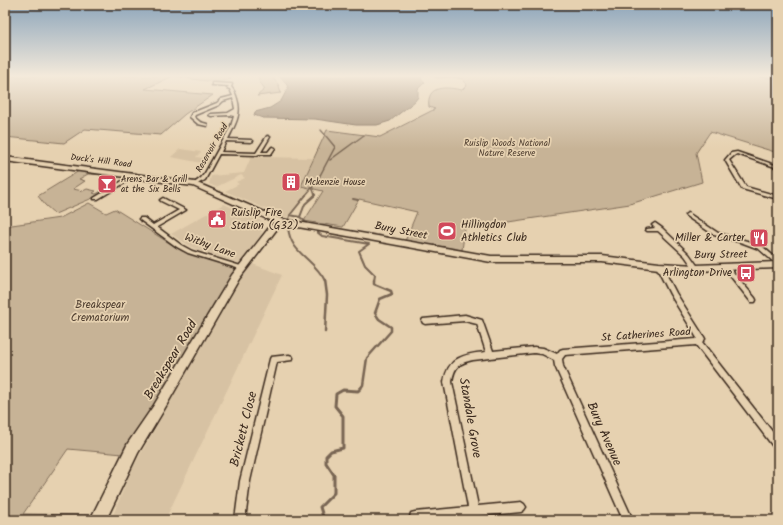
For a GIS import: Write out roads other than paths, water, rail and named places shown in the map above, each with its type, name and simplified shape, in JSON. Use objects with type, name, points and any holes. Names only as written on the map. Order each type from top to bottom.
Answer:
[{"type":"main road","name":"Duck's Hill Road","points":[[5,159],[136,175],[195,184]]},
{"type":"main road","name":"Bury Street","points":[[195,184],[279,221],[491,259],[602,259],[659,266],[696,268],[777,265]]},
{"type":"street","points":[[206,125],[194,121],[192,117],[193,114],[218,104],[222,100]]},
{"type":"street","name":"Reservoir Road","points":[[195,184],[203,179],[207,174],[233,128],[237,116],[236,100]]},
{"type":"street","name":"Reservoir Road","points":[[229,114],[237,110]]},
{"type":"street","name":"Reservoir Road","points":[[211,115],[229,114],[237,116]]},
{"type":"street","points":[[259,153],[268,137]]},
{"type":"street","points":[[225,140],[251,141]]},
{"type":"street","points":[[218,154],[270,153],[273,148]]},
{"type":"street","points":[[778,167],[737,153],[733,154],[727,160],[744,188],[778,198]]},
{"type":"street","points":[[96,198],[136,175]]},
{"type":"street","points":[[153,227],[185,211],[163,200]]},
{"type":"street","points":[[687,215],[716,234],[761,248],[777,265]]},
{"type":"street","name":"Withy Lane","points":[[142,218],[179,246],[190,252],[242,268]]},
{"type":"street","name":"Breakspear Road","points":[[98,520],[133,448],[242,268],[279,221]]},
{"type":"street","points":[[649,230],[657,227],[687,255],[696,268]]},
{"type":"street","name":"St Catherines Road","points":[[558,358],[563,352],[698,342],[700,339],[673,294],[659,266]]},
{"type":"street","points":[[726,267],[753,300]]},
{"type":"street","points":[[425,321],[465,318],[480,322],[492,355]]},
{"type":"street","points":[[698,342],[778,446]]},
{"type":"street","name":"Standale Grove","points":[[474,511],[448,382],[449,374],[453,366],[464,358],[543,350],[558,358]]},
{"type":"street","name":"Brickett Close","points":[[240,520],[245,481],[274,359],[289,358]]},
{"type":"street","name":"Bury Avenue","points":[[558,358],[559,366],[628,520]]},
{"type":"street","points":[[415,517],[521,507]]},
{"type":"waterway","points":[[312,188],[335,147],[321,130]]},
{"type":"waterway","points":[[330,160],[364,135]]},
{"type":"waterway","points":[[305,196],[312,188]]},
{"type":"waterway","points":[[312,188],[315,195]]},
{"type":"waterway","points":[[290,215],[306,195]]},
{"type":"waterway","points":[[300,217],[305,204],[315,195]]},
{"type":"waterway","points":[[353,199],[358,200]]},
{"type":"waterway","points":[[289,220],[290,215]]},
{"type":"waterway","points":[[290,215],[300,217]]},
{"type":"waterway","points":[[300,217],[308,224]]},
{"type":"waterway","points":[[288,227],[293,244],[321,273],[325,281]]},
{"type":"waterway","points":[[317,232],[322,236],[369,244],[359,251],[365,265],[375,275],[374,281]]},
{"type":"waterway","points":[[325,280],[327,295],[325,332]]},
{"type":"waterway","points":[[360,389],[363,385],[367,358],[391,331],[391,327],[379,319],[375,313],[380,299],[392,294],[391,291],[374,284],[374,281]]},
{"type":"waterway","points":[[324,520],[320,507],[334,493],[334,475],[326,463],[326,456],[331,451],[343,448],[343,416],[335,406],[336,394],[343,390],[358,391],[360,389]]},
{"type":"place","name":"Mckenzie House","points":[[291,182]]},
{"type":"place","name":"Arens Bar & Grill at the Six Bells","points":[[107,184]]},
{"type":"place","name":"Ruislip Fire Station (G32)","points":[[217,219]]},
{"type":"place","name":"Hillingdon Athletics Club","points":[[447,231]]},
{"type":"place","name":"Miller & Carter","points":[[759,238]]},
{"type":"place","name":"Arlington Drive","points":[[746,273]]},
{"type":"park label","name":"Ruislip Woods National Nature Reserve","points":[[507,148]]},
{"type":"park label","name":"Breakspear Crematorium","points":[[100,311]]}]
